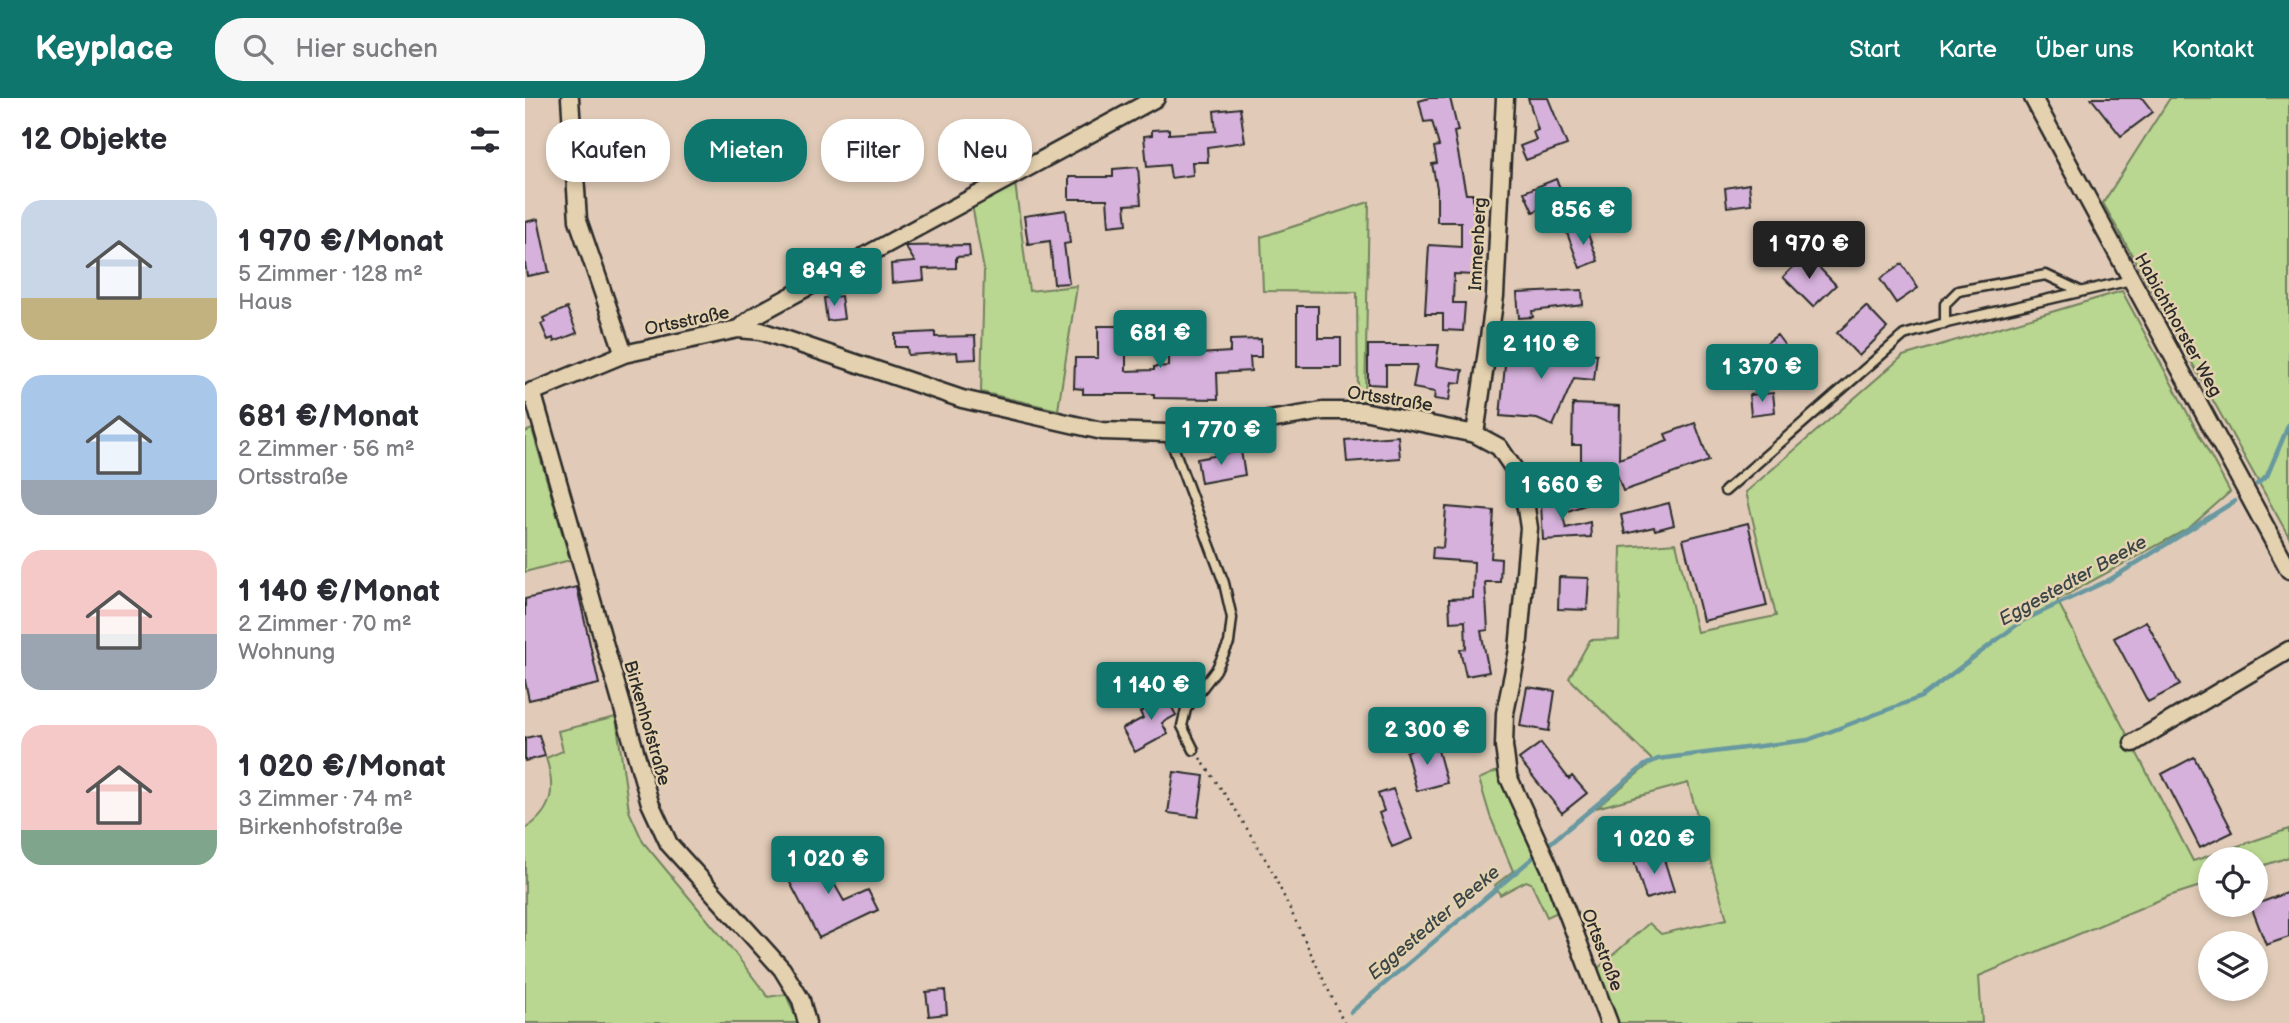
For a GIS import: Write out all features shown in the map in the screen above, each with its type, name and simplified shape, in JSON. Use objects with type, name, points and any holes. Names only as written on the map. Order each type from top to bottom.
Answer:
[{"type":"street","points":[[570,98],[578,219],[624,354]]},
{"type":"street","points":[[738,329],[756,315],[1156,98]]},
{"type":"street","name":"Immenberg","points":[[1475,434],[1495,296],[1505,98]]},
{"type":"street","name":"Habichthorster Weg","points":[[2033,98],[2289,570]]},
{"type":"street","name":"Ortsstraße","points":[[529,393],[624,354],[738,329],[761,331],[962,399],[1102,430],[1168,433],[1323,411],[1363,411],[1475,434],[1499,447],[1516,472],[1529,528],[1518,650],[1506,713],[1504,746],[1508,776],[1550,868],[1609,1023]]},
{"type":"street","name":"Birkenhofstraße","points":[[529,393],[650,803],[669,844],[782,969],[801,1000],[807,1023]]},
{"type":"street","points":[[2133,743],[2289,650]]},
{"type":"lane","points":[[1945,324],[1945,304],[1958,291],[2046,275],[2081,292]]},
{"type":"lane","points":[[1725,491],[1904,335],[2131,280]]},
{"type":"lane","points":[[1168,433],[1224,583],[1232,618],[1229,643],[1216,670],[1186,709],[1182,726],[1194,750]]},
{"type":"path","points":[[1194,750],[1237,812],[1270,867],[1344,1023]]},
{"type":"green space","points":[[2170,98],[2289,98],[2289,537],[2103,203]]},
{"type":"green space","points":[[1015,183],[1029,291],[1077,286],[1058,410],[981,392],[984,270],[972,205]]},
{"type":"green space","points":[[1369,202],[1365,401],[1358,400],[1357,292],[1263,291],[1261,237]]},
{"type":"green space","points":[[2122,291],[2230,492],[2189,528],[2057,600],[2193,861],[2198,859],[2198,887],[2169,896],[1979,976],[1982,1023],[1617,1023],[1597,969],[1649,923],[1661,934],[1727,919],[1688,783],[1596,808],[1653,761],[1569,678],[1590,640],[1619,639],[1621,547],[1676,543],[1697,632],[1776,616],[1746,492],[1903,356]]},
{"type":"green space","points":[[532,429],[570,560],[525,572],[525,432]]},
{"type":"green space","points":[[616,717],[629,811],[643,842],[768,997],[786,994],[798,1023],[525,1023],[525,829],[541,815],[550,798],[551,780],[546,758],[563,751],[558,731]]},
{"type":"green space","points":[[1497,771],[1541,862],[1558,912],[1547,917],[1531,883],[1526,881],[1500,895],[1495,885],[1513,871],[1490,816],[1479,779]]},
{"type":"green space","points":[[2289,829],[2289,857],[2268,864],[2268,847],[2235,847]]},
{"type":"building","points":[[1450,98],[1458,131],[1454,132],[1466,194],[1473,194],[1473,219],[1477,219],[1474,275],[1454,274],[1453,303],[1465,303],[1463,331],[1443,330],[1443,314],[1425,314],[1429,245],[1461,247],[1461,222],[1437,222],[1437,188],[1432,164],[1437,163],[1434,147],[1439,146],[1432,121],[1424,122],[1419,101]]},
{"type":"building","points":[[1528,98],[1548,98],[1567,145],[1526,160],[1520,146],[1536,140],[1533,132],[1538,130]]},
{"type":"building","points":[[2091,98],[2142,98],[2153,112],[2121,136]]},
{"type":"building","points":[[1240,108],[1245,142],[1207,147],[1208,162],[1192,162],[1193,175],[1171,178],[1169,165],[1147,167],[1144,136],[1152,135],[1152,130],[1169,129],[1169,134],[1216,131],[1214,111]]},
{"type":"building","points":[[1138,167],[1141,204],[1125,205],[1127,224],[1109,226],[1107,199],[1069,199],[1069,177],[1113,177],[1113,169]]},
{"type":"building","points":[[1556,179],[1565,199],[1533,212],[1524,192]]},
{"type":"building","points":[[1749,184],[1751,204],[1727,207],[1725,188]]},
{"type":"building","points":[[1066,210],[1070,243],[1064,244],[1069,283],[1054,284],[1050,241],[1028,244],[1024,216]]},
{"type":"building","points":[[538,219],[549,272],[527,276],[525,222]]},
{"type":"building","points":[[1585,226],[1598,261],[1580,268],[1567,233]]},
{"type":"building","points":[[969,245],[970,256],[956,257],[956,268],[923,269],[924,280],[892,283],[891,264],[915,262],[905,246]]},
{"type":"building","points":[[1806,254],[1836,285],[1813,307],[1783,277]]},
{"type":"building","points":[[1902,264],[1918,288],[1896,303],[1880,279]]},
{"type":"building","points":[[1582,290],[1583,305],[1532,311],[1533,317],[1519,318],[1517,293]]},
{"type":"building","points":[[841,296],[844,319],[827,321],[824,298]]},
{"type":"building","points":[[1297,306],[1318,306],[1318,338],[1341,338],[1341,367],[1297,367]]},
{"type":"building","points":[[1866,306],[1887,328],[1859,356],[1837,333]]},
{"type":"building","points":[[567,308],[577,333],[554,342],[553,338],[548,340],[541,324],[545,322],[543,318]]},
{"type":"building","points":[[1098,326],[1126,326],[1126,371],[1154,370],[1154,367],[1169,366],[1169,351],[1184,351],[1184,355],[1230,352],[1230,340],[1261,339],[1261,357],[1250,357],[1251,371],[1217,373],[1218,399],[1154,398],[1154,394],[1083,394],[1083,389],[1074,388],[1075,358],[1098,358]]},
{"type":"building","points":[[935,332],[935,337],[975,336],[976,359],[958,360],[957,352],[908,355],[907,347],[895,347],[895,334]]},
{"type":"building","points":[[1777,335],[1801,367],[1772,388],[1755,365],[1761,360],[1755,352]]},
{"type":"building","points":[[1368,345],[1439,345],[1436,366],[1463,370],[1461,383],[1452,382],[1449,401],[1434,399],[1435,392],[1413,388],[1417,365],[1386,365],[1386,385],[1368,384]]},
{"type":"building","points":[[1507,345],[1597,354],[1594,380],[1574,378],[1553,426],[1537,419],[1500,416]]},
{"type":"building","points":[[1773,393],[1775,412],[1751,415],[1749,395]]},
{"type":"building","points":[[1573,404],[1620,406],[1619,459],[1668,441],[1665,434],[1695,423],[1709,461],[1623,491],[1613,464],[1581,464],[1581,445],[1572,445]]},
{"type":"building","points":[[1398,436],[1400,458],[1347,462],[1345,440]]},
{"type":"building","points":[[1241,451],[1245,475],[1201,483],[1197,459]]},
{"type":"building","points":[[1584,501],[1585,505],[1562,513],[1566,528],[1590,522],[1591,537],[1543,540],[1541,504]]},
{"type":"building","points":[[1669,503],[1674,525],[1625,534],[1621,515]]},
{"type":"building","points":[[1446,507],[1494,511],[1491,558],[1501,559],[1500,582],[1485,582],[1488,630],[1481,631],[1489,672],[1466,676],[1460,650],[1466,648],[1465,621],[1450,622],[1449,599],[1473,598],[1474,562],[1432,559],[1433,547],[1443,548]]},
{"type":"building","points":[[1748,523],[1767,606],[1703,621],[1683,539]]},
{"type":"building","points":[[1559,577],[1589,578],[1587,610],[1558,609]]},
{"type":"building","points":[[577,587],[599,684],[529,700],[525,681],[525,599]]},
{"type":"building","points":[[2146,621],[2180,685],[2148,702],[2114,638]]},
{"type":"building","points":[[1527,687],[1555,691],[1549,731],[1520,726]]},
{"type":"building","points":[[1166,689],[1174,702],[1170,704],[1176,715],[1162,723],[1168,734],[1135,752],[1122,729],[1143,718],[1140,712],[1155,704],[1152,697]]},
{"type":"building","points":[[539,735],[545,756],[525,761],[525,738]]},
{"type":"building","points":[[1436,743],[1447,783],[1417,791],[1406,752]]},
{"type":"building","points":[[1541,743],[1569,779],[1572,776],[1587,793],[1562,813],[1519,759]]},
{"type":"building","points":[[2194,757],[2233,832],[2199,847],[2162,774]]},
{"type":"building","points":[[1174,772],[1204,776],[1198,817],[1168,813]]},
{"type":"building","points":[[1393,789],[1412,839],[1392,847],[1379,813],[1384,811],[1378,794]]},
{"type":"building","points":[[836,851],[847,872],[832,880],[844,901],[868,890],[878,910],[819,938],[787,877]]},
{"type":"building","points":[[1662,853],[1674,891],[1646,899],[1634,861]]},
{"type":"building","points":[[2289,892],[2289,937],[2268,944],[2268,931],[2261,931],[2255,917],[2268,917],[2268,900]]},
{"type":"building","points":[[945,990],[947,1014],[929,1016],[926,992]]},
{"type":"waterway","name":"Eggestedter Beeke","points":[[2257,484],[2267,476],[2289,424]]},
{"type":"waterway","name":"Eggestedter Beeke","points":[[1549,844],[1645,765],[1658,759],[1808,740],[1921,697],[2022,621],[2111,579],[2235,501]]},
{"type":"waterway","name":"Eggestedter Beeke","points":[[1351,1012],[1535,856]]}]
